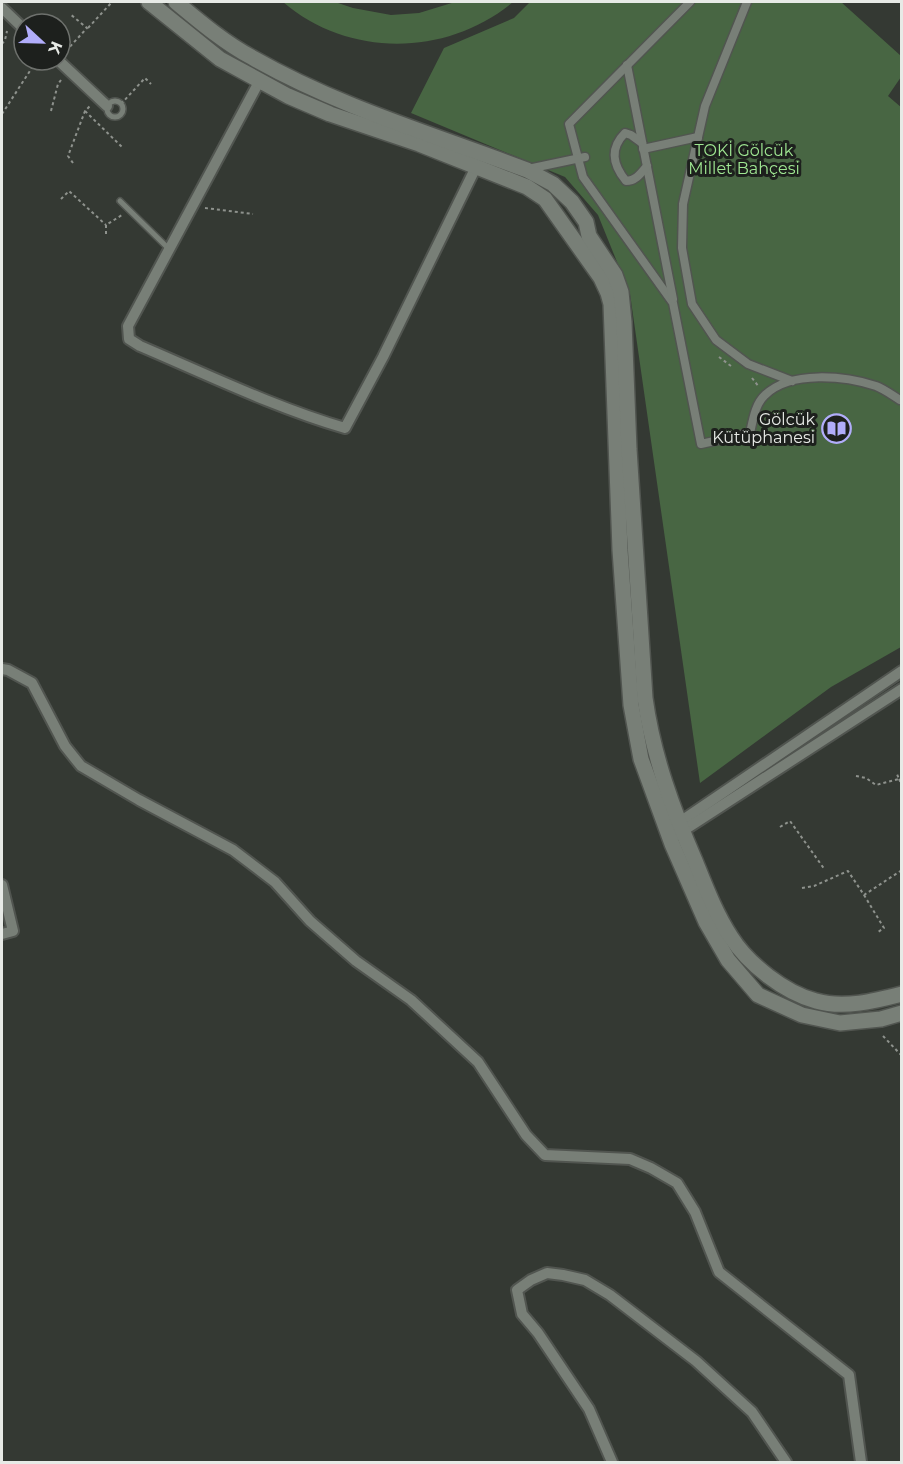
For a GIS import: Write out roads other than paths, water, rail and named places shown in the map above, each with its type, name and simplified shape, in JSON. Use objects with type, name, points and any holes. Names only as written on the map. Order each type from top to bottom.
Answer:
[{"type":"main road","points":[[149,2],[220,59],[288,96],[330,114],[476,166],[527,187],[545,199],[601,278],[611,304],[620,550],[631,705],[641,759],[674,831],[732,938],[768,977],[793,992],[817,1002],[851,1004],[902,994]]},
{"type":"main road","points":[[176,2],[212,32],[252,58],[333,98],[527,170],[553,184],[572,202],[586,222],[589,236],[615,276],[621,292],[645,698],[674,831],[706,922],[728,960],[758,995],[802,1015],[840,1023],[882,1019],[902,1013]]},
{"type":"street","points":[[674,303],[582,177],[581,158],[569,124],[690,2]]},
{"type":"street","points":[[747,2],[705,106],[683,204],[682,248],[692,304],[716,340],[748,364],[793,381]]},
{"type":"street","points":[[627,65],[701,444],[750,433],[755,411],[765,395],[786,382],[806,377],[841,378],[877,387],[900,400]]},
{"type":"street","points":[[71,72],[108,111]]},
{"type":"street","points":[[261,80],[128,326],[129,339],[140,346],[324,422],[345,428],[383,357],[476,166]]},
{"type":"street","points":[[643,146],[631,135],[625,133],[614,148],[613,160],[618,172],[626,181],[638,177],[647,166]]},
{"type":"street","points":[[643,146],[698,136]]},
{"type":"street","points":[[527,170],[581,158]]},
{"type":"street","points":[[2,669],[32,683],[65,746],[81,766],[233,850],[275,882],[310,921],[356,961],[411,1000],[478,1062],[526,1135],[545,1155],[630,1159],[677,1183],[695,1212],[718,1272],[849,1375],[861,1462]]},
{"type":"street","points":[[674,831],[902,671]]},
{"type":"street","points":[[674,831],[902,689]]},
{"type":"street","points":[[2,885],[13,931],[2,934]]},
{"type":"street","points":[[612,1462],[589,1409],[538,1333],[522,1314],[517,1290],[547,1273],[585,1280],[650,1324],[696,1361],[752,1412],[786,1462]]},
{"type":"lane","points":[[114,102],[121,104],[123,109],[121,114],[114,117],[108,111],[114,102]]},
{"type":"lane","points":[[120,201],[169,249]]},
{"type":"place","name":"Gölcük Kütüphanesi","points":[[836,428]]},
{"type":"park label","name":"TOKİ Gölcük Millet Bahçesi","points":[[744,159]]}]
